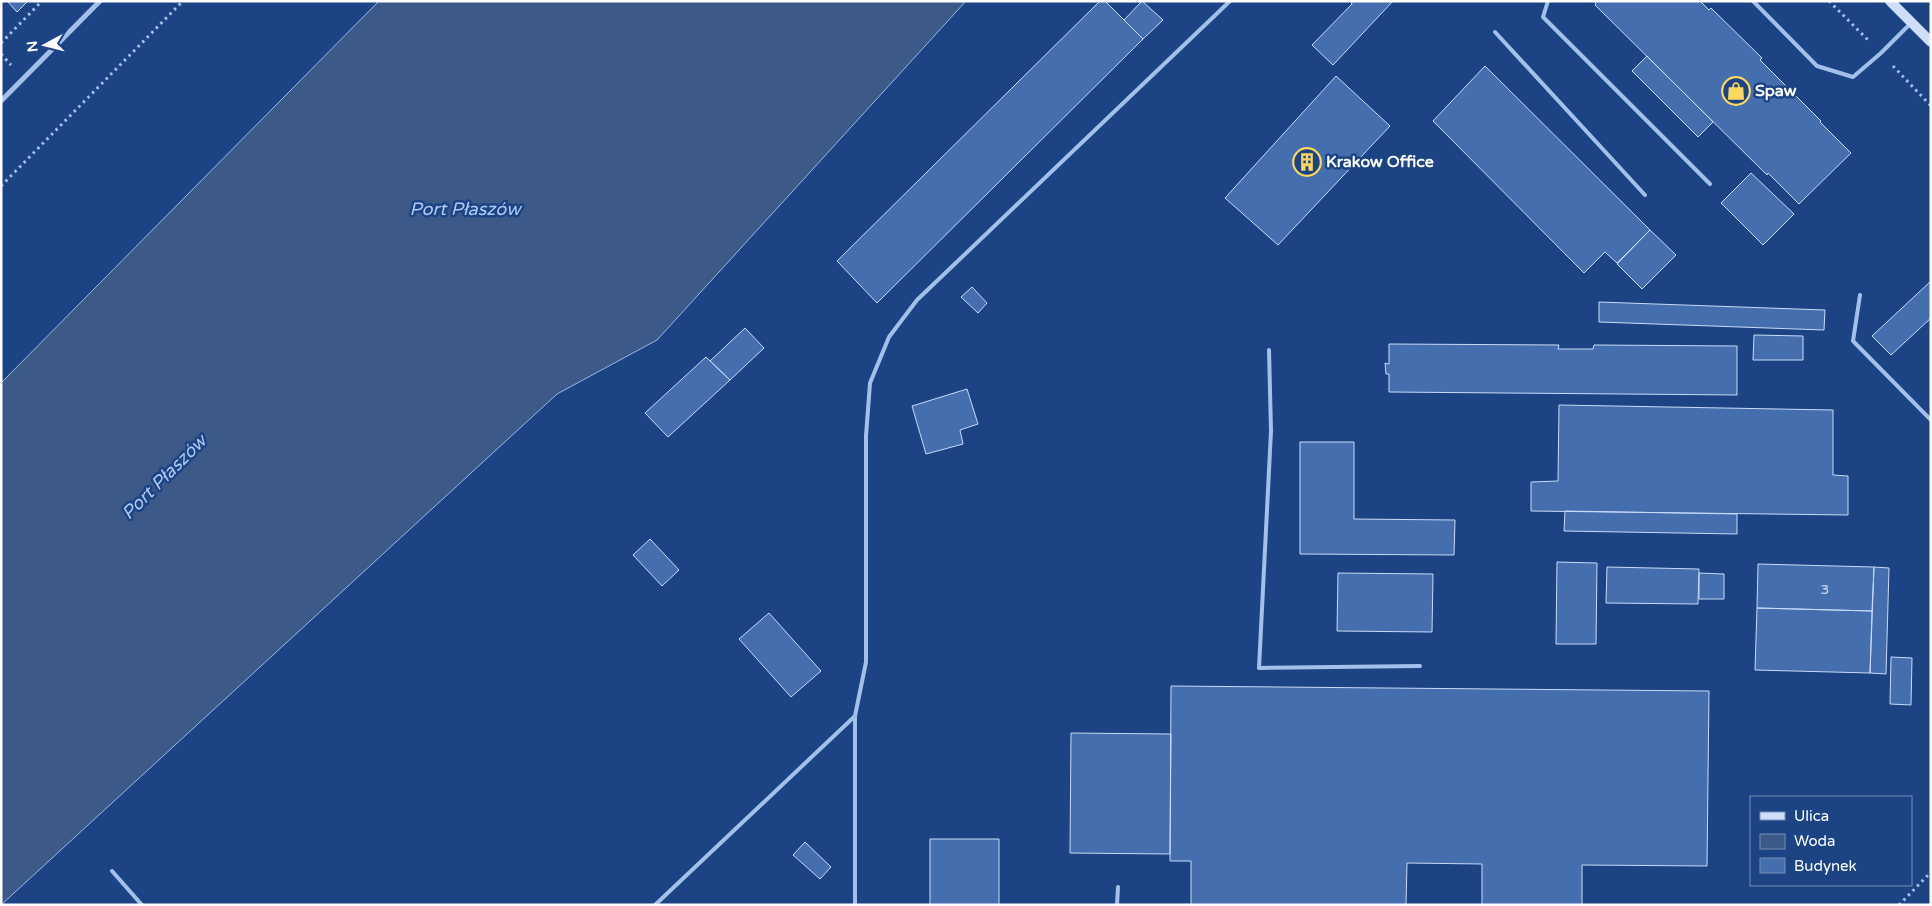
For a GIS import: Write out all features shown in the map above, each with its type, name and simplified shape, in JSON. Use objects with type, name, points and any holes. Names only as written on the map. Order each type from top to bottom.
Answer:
[{"type":"main road","points":[[1890,1],[1931,42]]},
{"type":"street","points":[[1,101],[100,1]]},
{"type":"lane","points":[[855,905],[855,716],[866,662],[866,436],[870,382],[889,337],[917,300],[1230,1]]},
{"type":"lane","points":[[1548,1],[1543,17],[1710,184]]},
{"type":"lane","points":[[1753,1],[1817,66],[1853,77],[1882,53],[1912,23]]},
{"type":"lane","points":[[1495,32],[1645,195]]},
{"type":"lane","points":[[1860,295],[1853,341],[1931,420]]},
{"type":"lane","points":[[1269,350],[1271,431],[1259,668],[1420,666]]},
{"type":"lane","points":[[655,905],[855,716]]},
{"type":"lane","points":[[112,871],[142,905]]},
{"type":"lane","points":[[1117,905],[1118,887]]},
{"type":"path","points":[[1,43],[42,1]]},
{"type":"path","points":[[1,186],[183,1]]},
{"type":"path","points":[[1899,905],[1931,872]]},
{"type":"water","name":"Port Płaszów","points":[[379,1],[966,1],[657,340],[557,394],[1,905],[1,383]]},
{"type":"building","points":[[7,1],[28,1],[17,12]]},
{"type":"building","points":[[1100,1],[1105,1],[1143,39],[877,303],[837,261]]},
{"type":"building","points":[[1142,1],[1163,20],[1143,39],[1124,20]]},
{"type":"building","points":[[1351,1],[1393,1],[1333,65],[1312,45],[1352,4]]},
{"type":"building","name":"Spaw","points":[[1595,1],[1700,1],[1709,10],[1711,8],[1762,58],[1760,60],[1851,153],[1799,204],[1768,173],[1767,175],[1595,5]]},
{"type":"building","points":[[1647,56],[1713,122],[1698,137],[1632,71]]},
{"type":"building","points":[[1485,66],[1650,230],[1617,263],[1605,252],[1584,273],[1433,121]]},
{"type":"building","name":"Krakow Office","points":[[1336,76],[1390,126],[1278,245],[1225,198]]},
{"type":"building","points":[[1751,173],[1794,214],[1763,245],[1721,203]]},
{"type":"building","points":[[1650,230],[1676,255],[1642,289],[1617,264]]},
{"type":"building","points":[[1931,281],[1931,318],[1891,355],[1872,336]]},
{"type":"building","points":[[972,287],[987,303],[978,313],[961,297]]},
{"type":"building","points":[[1599,302],[1825,310],[1824,330],[1599,322]]},
{"type":"building","points":[[745,328],[764,348],[730,380],[710,361]]},
{"type":"building","points":[[1754,335],[1803,336],[1803,360],[1753,360]]},
{"type":"building","points":[[1389,344],[1559,345],[1558,349],[1593,349],[1594,345],[1737,346],[1737,395],[1389,392],[1389,374],[1386,374],[1385,363],[1389,364]]},
{"type":"building","points":[[706,357],[730,380],[668,437],[645,413]]},
{"type":"building","points":[[967,389],[978,424],[960,430],[963,444],[926,454],[912,406]]},
{"type":"building","points":[[1559,405],[1833,410],[1833,475],[1848,476],[1848,515],[1531,511],[1531,482],[1558,481]]},
{"type":"building","points":[[1300,442],[1354,442],[1354,519],[1455,520],[1454,555],[1300,554]]},
{"type":"building","points":[[1565,511],[1737,514],[1737,534],[1564,531]]},
{"type":"building","points":[[650,539],[679,570],[662,586],[633,555]]},
{"type":"building","points":[[1557,562],[1597,563],[1596,644],[1556,644]]},
{"type":"building","points":[[1758,564],[1874,567],[1872,611],[1757,608]]},
{"type":"building","points":[[1607,567],[1699,569],[1698,604],[1606,603]]},
{"type":"building","points":[[1874,567],[1889,568],[1886,674],[1870,673]]},
{"type":"building","points":[[1338,573],[1433,574],[1432,632],[1337,631]]},
{"type":"building","points":[[1699,573],[1724,574],[1724,599],[1699,599]]},
{"type":"building","points":[[1757,608],[1872,611],[1870,673],[1755,670]]},
{"type":"building","points":[[769,613],[821,671],[791,697],[739,639]]},
{"type":"building","points":[[1891,657],[1912,658],[1911,705],[1890,704]]},
{"type":"building","points":[[1171,686],[1709,691],[1707,866],[1582,865],[1582,905],[1482,905],[1482,864],[1407,863],[1406,905],[1191,905],[1191,861],[1170,861]]},
{"type":"building","points":[[1071,733],[1171,734],[1170,854],[1070,853]]},
{"type":"building","points":[[930,839],[999,839],[999,905],[930,905]]},
{"type":"building","points":[[805,842],[831,867],[820,879],[793,855]]},
{"type":"place","name":"Spaw","points":[[1736,91]]},
{"type":"place","name":"Krakow Office","points":[[1307,162]]}]
